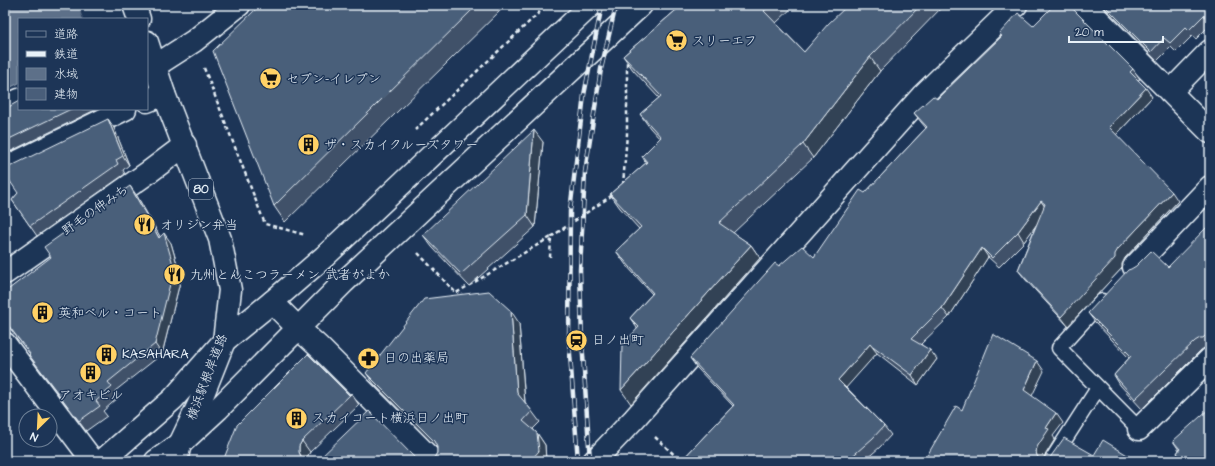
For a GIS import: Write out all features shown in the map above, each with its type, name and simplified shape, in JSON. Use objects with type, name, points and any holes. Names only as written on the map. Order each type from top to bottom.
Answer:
[{"type":"street","points":[[134,5],[139,18]]},
{"type":"street","points":[[155,66],[194,41],[239,5]]},
{"type":"street","points":[[102,461],[173,400],[224,341],[324,258],[591,5]]},
{"type":"street","points":[[156,461],[178,453],[218,409],[344,282],[642,5]]},
{"type":"street","points":[[594,461],[634,419],[922,96],[1016,5]]},
{"type":"street","points":[[1084,5],[1210,132]]},
{"type":"street","name":"横浜駅根岸道路","points":[[148,45],[155,66],[156,97],[185,145],[220,239],[230,290],[224,341],[178,453]]},
{"type":"street","points":[[1170,92],[1210,51]]},
{"type":"street","points":[[5,107],[18,100]]},
{"type":"street","points":[[5,168],[123,110]]},
{"type":"street","name":"野毛の仲みち","points":[[5,273],[185,145]]},
{"type":"street","points":[[1128,273],[1210,187]]},
{"type":"street","points":[[272,302],[433,461]]},
{"type":"street","points":[[5,344],[93,461]]},
{"type":"street","points":[[1139,428],[1210,359]]},
{"type":"street","points":[[361,420],[377,405]]},
{"type":"lane","points":[[1112,290],[1059,348],[1139,428]]},
{"type":"lane","points":[[1050,461],[1098,388]]},
{"type":"path","points":[[414,131],[547,5]]},
{"type":"path","points":[[194,41],[265,224],[305,236],[311,230]]},
{"type":"path","points":[[622,188],[627,134],[627,56]]},
{"type":"path","points":[[418,253],[456,294],[551,237],[616,193]]},
{"type":"path","points":[[550,257],[551,237]]},
{"type":"path","points":[[634,419],[681,461]]},
{"type":"water","points":[[5,5],[152,5],[132,18],[18,18],[18,84],[5,90]]},
{"type":"pier","points":[[78,5],[154,5],[136,18],[83,18]]},
{"type":"building","name":"ザ・スカイクルーズタワー","points":[[260,5],[477,5],[274,206],[213,51]]},
{"type":"building","points":[[682,5],[771,5],[764,11],[804,52],[828,24],[848,5],[921,5],[870,57],[803,144],[719,223],[751,245],[621,390],[622,345],[639,327],[630,318],[653,293],[616,251],[641,227],[610,194],[647,162],[642,156],[661,137],[640,114],[661,96],[623,56]]},
{"type":"building","points":[[1054,5],[1069,5],[1133,69],[1130,72],[1146,88],[1109,127],[1172,192],[1118,249],[1115,254],[1115,258],[1061,317],[1018,270],[1045,204],[1041,201],[1018,232],[992,258],[982,248],[942,308],[911,339],[930,350],[912,375],[870,344],[838,380],[884,426],[848,460],[849,461],[681,461],[734,405],[690,358],[775,263],[779,266],[802,246],[814,257],[860,190],[865,193],[927,127],[914,113],[933,96],[937,99],[1002,36],[999,34],[1018,13],[1033,26]]},
{"type":"building","points":[[1104,5],[1210,5],[1210,25],[1204,15],[1189,30],[1186,27],[1170,43],[1164,38],[1151,52]]},
{"type":"building","points":[[1210,76],[1210,86],[1205,81]]},
{"type":"building","points":[[18,102],[18,110],[69,110],[5,141],[5,109]]},
{"type":"building","points":[[108,119],[123,156],[116,160],[118,164],[30,226],[12,200],[18,193],[5,174],[5,169]]},
{"type":"building","points":[[534,130],[527,215],[461,274],[423,235]]},
{"type":"building","points":[[130,186],[159,238],[164,233],[174,268],[155,344],[108,382],[112,387],[96,401],[100,406],[79,421],[5,321],[5,292],[51,257],[44,247]]},
{"type":"building","points":[[1207,227],[1210,230],[1210,334],[1208,333],[1203,338],[1195,341],[1135,399],[1114,375],[1131,356],[1088,313],[1128,270],[1136,266],[1151,251],[1168,267]]},
{"type":"building","points":[[489,291],[511,311],[517,393],[532,411],[523,421],[537,433],[539,451],[530,461],[496,461],[490,455],[484,461],[430,461],[437,453],[437,447],[434,441],[366,373],[424,299]]},
{"type":"building","points":[[993,334],[1037,361],[1024,390],[1056,413],[1046,428],[1049,429],[1037,447],[1037,456],[1040,459],[1049,459],[1064,438],[1094,455],[1103,440],[1137,461],[924,461],[956,406],[962,410]]},
{"type":"building","name":"スカイコート横浜日ノ出町","points":[[308,354],[349,395],[351,394],[302,441],[299,446],[299,452],[302,459],[307,461],[223,461],[237,425]]},
{"type":"building","points":[[1210,408],[1210,461],[1185,461],[1177,453],[1180,449],[1173,441]]},
{"type":"building","points":[[369,411],[416,459],[421,461],[316,461],[319,459]]},
{"type":"railway","points":[[578,461],[569,341],[570,211],[584,95],[602,5]]},
{"type":"railway","points":[[590,461],[582,340],[580,270],[585,172],[601,69],[616,5]]},
{"type":"place","name":"スリーエフ","points":[[676,41]]},
{"type":"place","name":"セブン-イレブン","points":[[270,79]]},
{"type":"place","name":"ザ・スカイクルーズタワー","points":[[309,145]]},
{"type":"place","name":"オリジン弁当","points":[[145,225]]},
{"type":"place","name":"九州とんこつラーメン 武者がよか","points":[[175,275]]},
{"type":"place","name":"英和ベル・コート","points":[[42,313]]},
{"type":"place","name":"日ノ出町","points":[[577,340]]},
{"type":"place","name":"KASAHARA","points":[[107,354]]},
{"type":"place","name":"日の出薬局","points":[[368,358]]},
{"type":"place","name":"アオキビル","points":[[91,373]]},
{"type":"place","name":"スカイコート横浜日ノ出町","points":[[297,418]]}]
